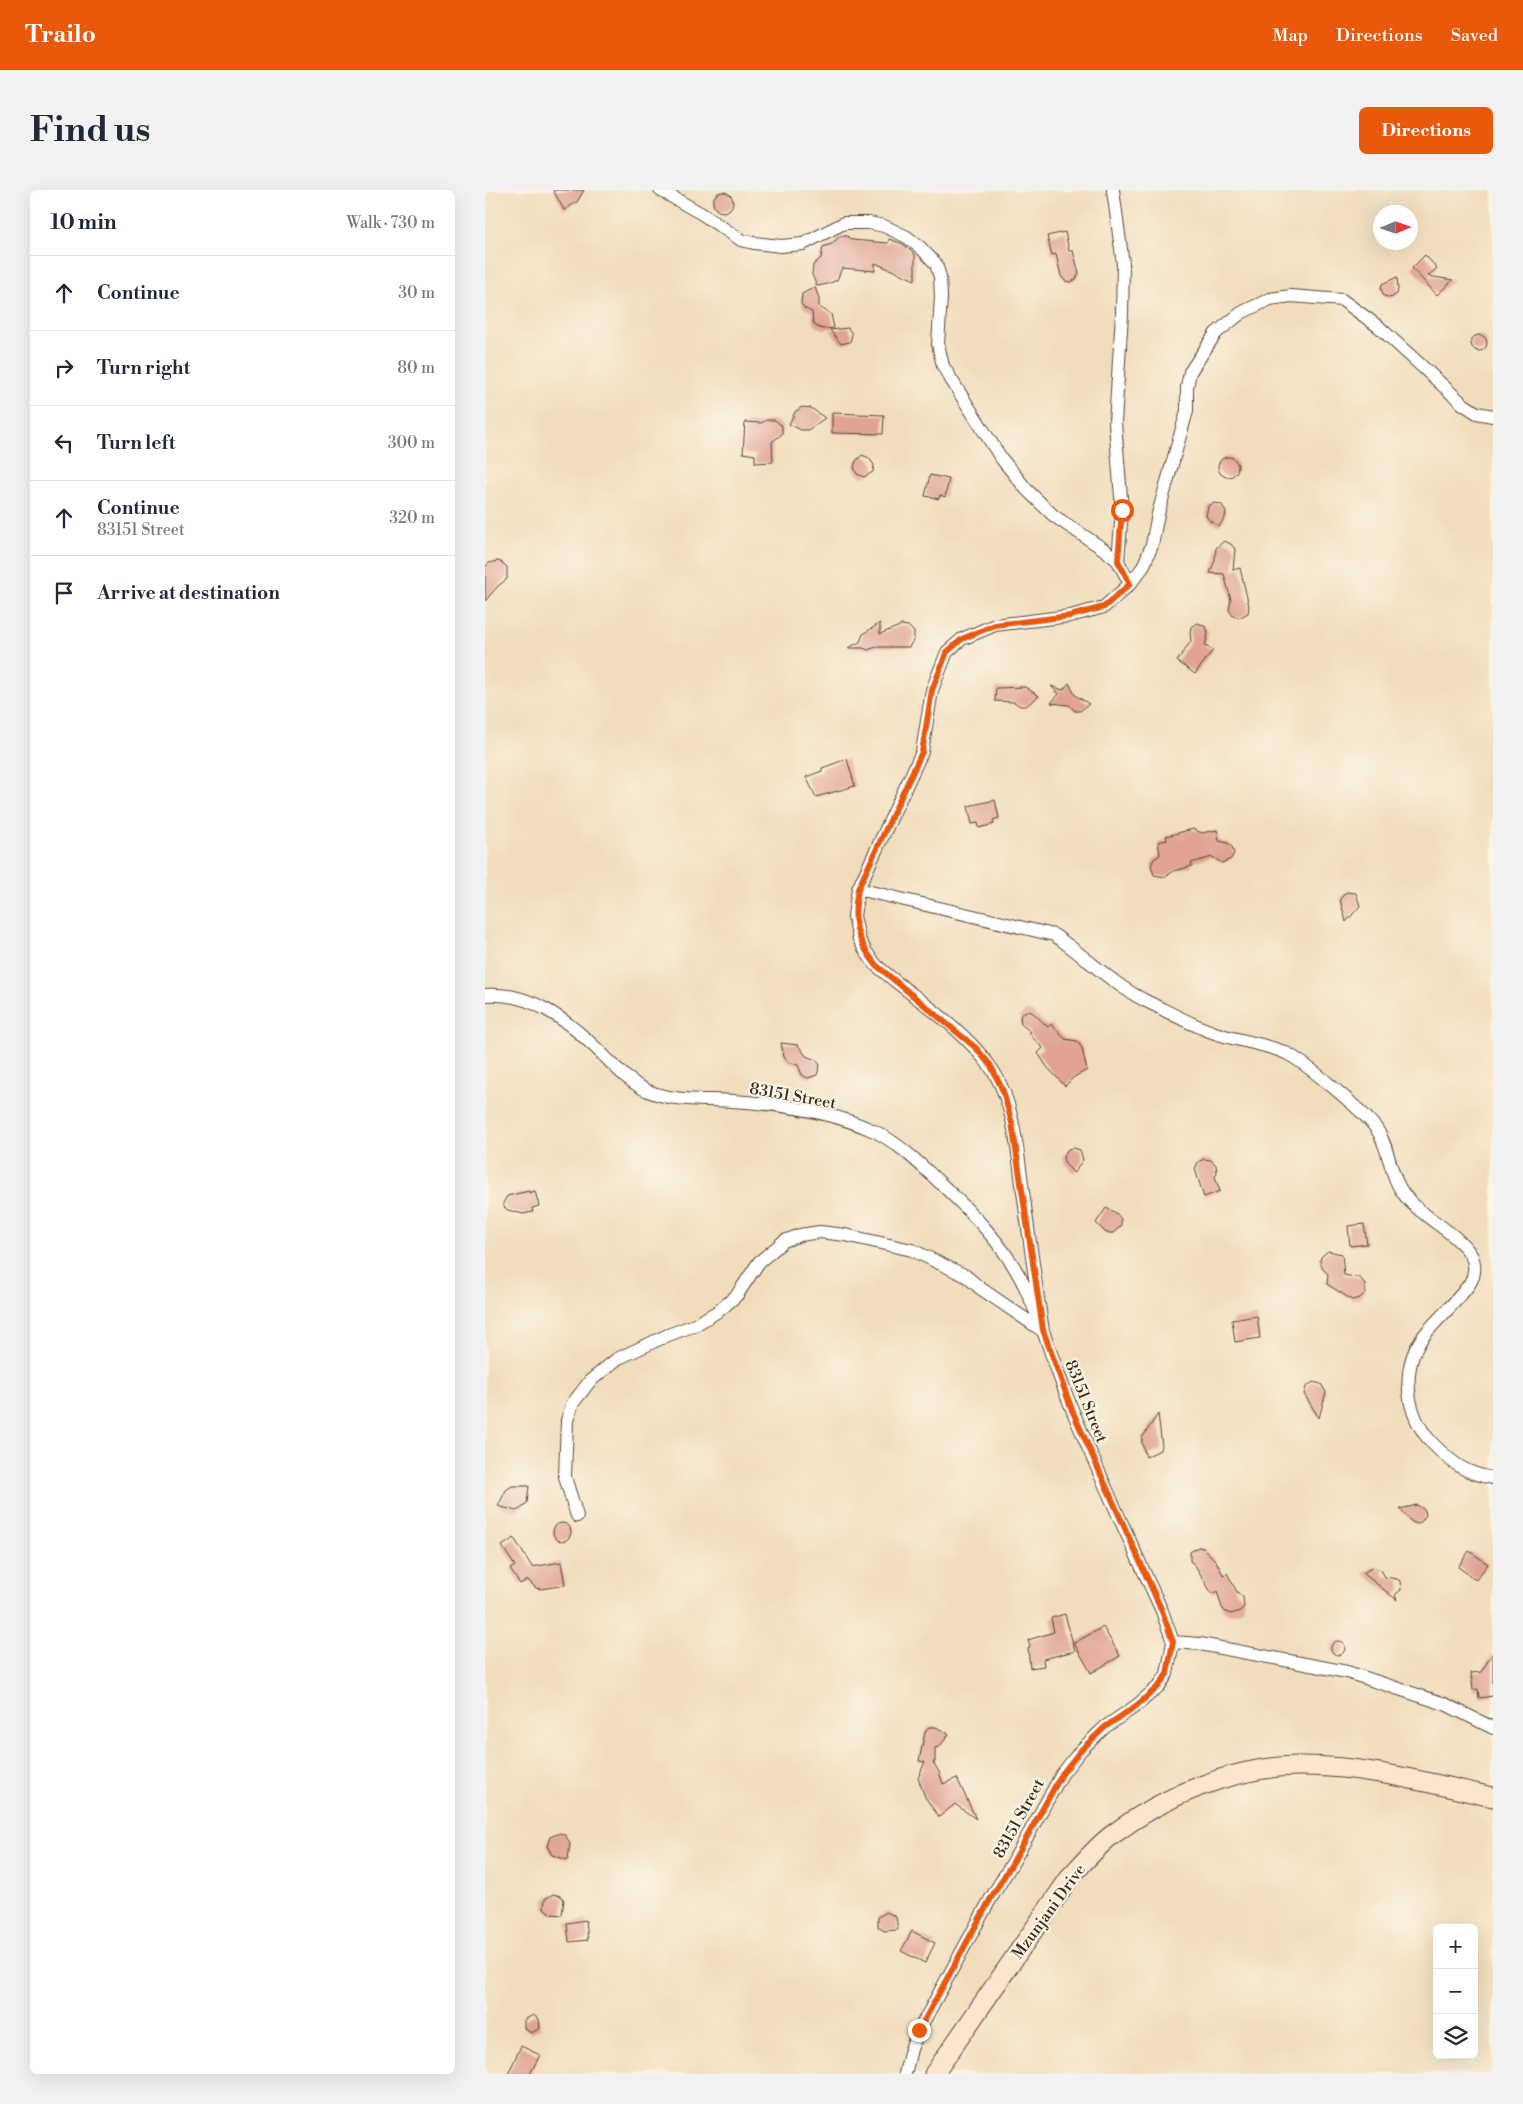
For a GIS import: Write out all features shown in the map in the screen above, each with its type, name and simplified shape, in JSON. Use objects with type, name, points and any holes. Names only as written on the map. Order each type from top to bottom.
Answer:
[{"type":"main road","name":"Mzunjani Drive","points":[[934,2074],[1071,1876],[1112,1835],[1157,1807],[1203,1785],[1236,1775],[1297,1766],[1371,1771],[1493,1797]]},
{"type":"street","points":[[660,190],[703,214],[741,240],[753,243],[781,246],[803,244],[845,223],[869,223],[884,226],[907,237],[921,248],[936,264],[940,277],[941,297],[938,344],[943,366],[959,392],[1001,458],[1027,490],[1054,516],[1105,550],[1118,561],[1130,584]]},
{"type":"street","points":[[1113,190],[1123,264],[1122,314],[1115,423],[1122,510],[1118,561]]},
{"type":"street","points":[[1043,1330],[1012,1123],[1003,1091],[991,1066],[976,1048],[876,965],[859,939],[854,916],[858,889],[922,752],[932,690],[947,652],[962,639],[995,625],[1070,616],[1104,607],[1130,584],[1143,567],[1152,545],[1158,514],[1187,411],[1187,387],[1190,372],[1216,333],[1241,313],[1271,299],[1291,296],[1343,300],[1379,327],[1463,404],[1477,413],[1493,416]]},
{"type":"street","points":[[858,889],[1054,935],[1143,1000],[1216,1034],[1287,1054],[1313,1072],[1364,1116],[1376,1129],[1385,1146],[1404,1194],[1468,1251],[1473,1258],[1474,1271],[1469,1284],[1424,1335],[1415,1350],[1408,1381],[1409,1398],[1417,1422],[1428,1438],[1443,1454],[1464,1470],[1475,1475],[1493,1478]]},
{"type":"street","name":"83151 Street","points":[[485,995],[510,996],[527,1000],[559,1018],[600,1052],[617,1071],[650,1091],[675,1097],[779,1106],[830,1116],[876,1132],[920,1163],[966,1206],[999,1245],[1021,1278],[1043,1330],[1072,1410],[1162,1611],[1173,1642],[1167,1674],[1159,1686],[1136,1706],[1105,1727],[1081,1750],[1062,1774],[991,1898],[919,2030],[911,2049],[905,2074]]},
{"type":"street","points":[[577,1516],[565,1477],[567,1420],[573,1403],[590,1380],[617,1360],[668,1335],[695,1325],[720,1310],[737,1295],[759,1262],[785,1241],[792,1238],[820,1232],[845,1235],[912,1250],[966,1276],[980,1288],[1043,1330]]},
{"type":"street","points":[[1173,1642],[1200,1644],[1347,1672],[1445,1704],[1493,1728]]},
{"type":"building","points":[[553,190],[584,190],[577,202],[564,210]]},
{"type":"building","points":[[719,192],[727,192],[733,198],[733,206],[727,212],[719,212],[713,206],[713,198]]},
{"type":"building","points":[[1065,232],[1069,251],[1073,251],[1079,273],[1076,279],[1071,282],[1065,281],[1061,276],[1056,254],[1052,255],[1047,236]]},
{"type":"building","points":[[840,236],[847,236],[852,240],[888,243],[889,239],[903,244],[915,254],[915,280],[875,263],[875,271],[842,268],[837,280],[817,286],[812,275],[813,265],[821,258],[823,247],[832,244]]},
{"type":"building","points":[[1425,255],[1437,268],[1428,276],[1453,280],[1437,295],[1412,268]]},
{"type":"building","points":[[1397,277],[1397,294],[1391,298],[1384,296],[1381,289],[1382,284]]},
{"type":"building","points":[[815,287],[819,299],[819,307],[831,314],[834,328],[823,329],[817,327],[813,322],[812,312],[804,308],[801,303],[802,294]]},
{"type":"building","points":[[848,328],[852,334],[850,342],[841,344],[830,330]]},
{"type":"building","points":[[1479,335],[1487,343],[1479,351],[1471,343]]},
{"type":"building","points":[[802,407],[811,408],[825,418],[808,430],[801,430],[789,424],[795,412]]},
{"type":"building","points":[[832,413],[884,415],[883,434],[832,433]]},
{"type":"building","points":[[767,420],[775,420],[782,426],[782,434],[772,442],[773,462],[755,463],[755,455],[743,453],[745,422],[761,423]]},
{"type":"building","points":[[862,455],[869,458],[874,465],[873,472],[864,477],[857,474],[854,467],[856,461]]},
{"type":"building","points":[[1228,457],[1235,460],[1238,467],[1235,474],[1228,477],[1221,474],[1218,467],[1221,460]]},
{"type":"building","points":[[930,475],[949,479],[945,497],[940,495],[939,499],[925,496]]},
{"type":"building","points":[[1214,503],[1221,504],[1226,511],[1225,518],[1219,526],[1210,521],[1206,516],[1208,506]]},
{"type":"building","points":[[1224,541],[1231,544],[1235,549],[1233,570],[1240,568],[1249,606],[1248,613],[1239,618],[1233,616],[1229,610],[1231,600],[1224,574],[1210,573],[1215,560],[1216,548]]},
{"type":"building","points":[[497,561],[507,567],[507,579],[485,601],[485,567],[489,563]]},
{"type":"building","points":[[880,623],[880,634],[902,625],[908,626],[914,632],[914,639],[909,647],[876,647],[868,650],[848,648],[860,642],[863,634]]},
{"type":"building","points":[[1198,623],[1206,627],[1208,633],[1205,646],[1213,650],[1195,674],[1177,661],[1191,641],[1191,627]]},
{"type":"building","points":[[1069,683],[1075,695],[1089,704],[1080,711],[1075,711],[1069,705],[1051,703],[1059,694],[1051,686],[1063,690]]},
{"type":"building","points":[[1025,687],[1039,696],[1026,706],[1020,706],[1014,702],[995,701],[996,688]]},
{"type":"building","points":[[847,759],[855,786],[816,797],[806,777],[822,771],[822,768]]},
{"type":"building","points":[[995,800],[999,818],[993,820],[994,824],[979,828],[978,823],[972,824],[968,806]]},
{"type":"building","points":[[1193,829],[1202,833],[1217,830],[1219,841],[1228,843],[1232,847],[1234,853],[1231,859],[1222,863],[1212,857],[1191,863],[1192,866],[1174,871],[1165,877],[1154,875],[1151,865],[1154,859],[1160,855],[1158,842],[1167,840],[1166,836]]},
{"type":"building","points":[[1346,892],[1356,893],[1360,906],[1346,922],[1340,899]]},
{"type":"building","points":[[1026,1011],[1032,1012],[1048,1027],[1051,1024],[1065,1039],[1077,1041],[1082,1048],[1087,1070],[1074,1077],[1065,1086],[1047,1067],[1038,1053],[1043,1048],[1029,1034],[1031,1032],[1021,1024],[1020,1016]]},
{"type":"building","points":[[781,1043],[798,1045],[806,1056],[816,1060],[820,1065],[817,1075],[808,1078],[802,1075],[798,1065],[788,1062],[784,1057]]},
{"type":"building","points":[[1068,1149],[1080,1150],[1083,1160],[1074,1173],[1065,1164],[1063,1157]]},
{"type":"building","points":[[1204,1159],[1211,1160],[1216,1165],[1217,1172],[1215,1177],[1220,1191],[1204,1197],[1195,1169],[1198,1162]]},
{"type":"building","points":[[529,1191],[529,1193],[535,1191],[539,1206],[532,1208],[533,1212],[523,1214],[504,1207],[503,1203],[507,1196]]},
{"type":"building","points":[[1106,1208],[1116,1213],[1121,1219],[1121,1226],[1113,1233],[1106,1233],[1096,1223]]},
{"type":"building","points":[[1364,1224],[1367,1244],[1350,1246],[1348,1226]]},
{"type":"building","points":[[1328,1251],[1342,1254],[1344,1275],[1360,1278],[1365,1284],[1365,1293],[1360,1298],[1352,1300],[1327,1284],[1328,1274],[1323,1269],[1320,1261],[1321,1257]]},
{"type":"building","points":[[1257,1316],[1260,1338],[1235,1342],[1232,1320]]},
{"type":"building","points":[[1313,1382],[1321,1384],[1326,1392],[1319,1418],[1304,1394],[1306,1387]]},
{"type":"building","points":[[1158,1414],[1162,1446],[1160,1450],[1146,1457],[1142,1438]]},
{"type":"building","points":[[512,1486],[529,1486],[527,1503],[516,1511],[498,1506],[506,1490]]},
{"type":"building","points":[[1417,1505],[1425,1510],[1426,1515],[1417,1524],[1412,1522],[1400,1509]]},
{"type":"building","points":[[558,1523],[566,1523],[571,1528],[569,1539],[558,1541],[553,1536],[553,1528]]},
{"type":"building","points":[[514,1538],[532,1567],[561,1562],[565,1585],[541,1589],[536,1588],[528,1580],[520,1584],[510,1569],[515,1566],[502,1546]]},
{"type":"building","points":[[1198,1547],[1203,1548],[1216,1561],[1223,1575],[1227,1573],[1237,1592],[1243,1597],[1244,1607],[1240,1611],[1231,1614],[1222,1608],[1217,1591],[1212,1594],[1195,1565],[1190,1561],[1190,1552]]},
{"type":"building","points":[[1469,1551],[1488,1564],[1476,1580],[1458,1567]]},
{"type":"building","points":[[1373,1567],[1381,1570],[1385,1577],[1400,1581],[1401,1590],[1395,1595],[1397,1600],[1363,1573]]},
{"type":"building","points":[[1065,1614],[1075,1651],[1043,1659],[1044,1666],[1030,1668],[1028,1640],[1054,1632],[1051,1618]]},
{"type":"building","points":[[1103,1627],[1120,1656],[1091,1673],[1074,1643]]},
{"type":"building","points":[[1338,1641],[1343,1643],[1345,1648],[1343,1653],[1338,1655],[1333,1653],[1331,1648],[1333,1643]]},
{"type":"building","points":[[1493,1653],[1493,1696],[1479,1698],[1478,1689],[1473,1690],[1471,1673],[1481,1672]]},
{"type":"building","points":[[929,1727],[936,1727],[949,1734],[940,1746],[935,1748],[935,1762],[933,1762],[943,1784],[957,1778],[976,1819],[955,1804],[939,1817],[925,1797],[918,1778],[925,1762],[919,1761],[925,1732]]},
{"type":"building","points":[[560,1833],[565,1835],[570,1843],[568,1860],[552,1855],[547,1846],[550,1837]]},
{"type":"building","points":[[553,1894],[561,1896],[564,1900],[562,1915],[551,1914],[544,1908],[545,1899]]},
{"type":"building","points":[[887,1912],[896,1917],[898,1930],[884,1931],[878,1927],[878,1917]]},
{"type":"building","points":[[586,1920],[588,1940],[569,1942],[567,1923]]},
{"type":"building","points":[[912,1931],[935,1943],[925,1963],[901,1951]]},
{"type":"building","points":[[533,2015],[539,2019],[540,2028],[531,2033],[524,2028],[524,2020]]},
{"type":"building","points":[[521,2046],[540,2055],[530,2074],[508,2074]]},
{"type":"route","points":[[919,2030],[991,1898],[1062,1774],[1081,1750],[1105,1727],[1136,1706],[1159,1686],[1167,1674],[1173,1642],[1162,1611],[1072,1410],[1043,1330],[1012,1123],[1003,1091],[991,1066],[976,1048],[952,1026],[876,965],[859,939],[854,916],[855,906],[858,889],[902,799],[922,752],[932,690],[947,652],[962,639],[995,625],[1070,616],[1104,607],[1130,584],[1118,561],[1122,510]]}]
